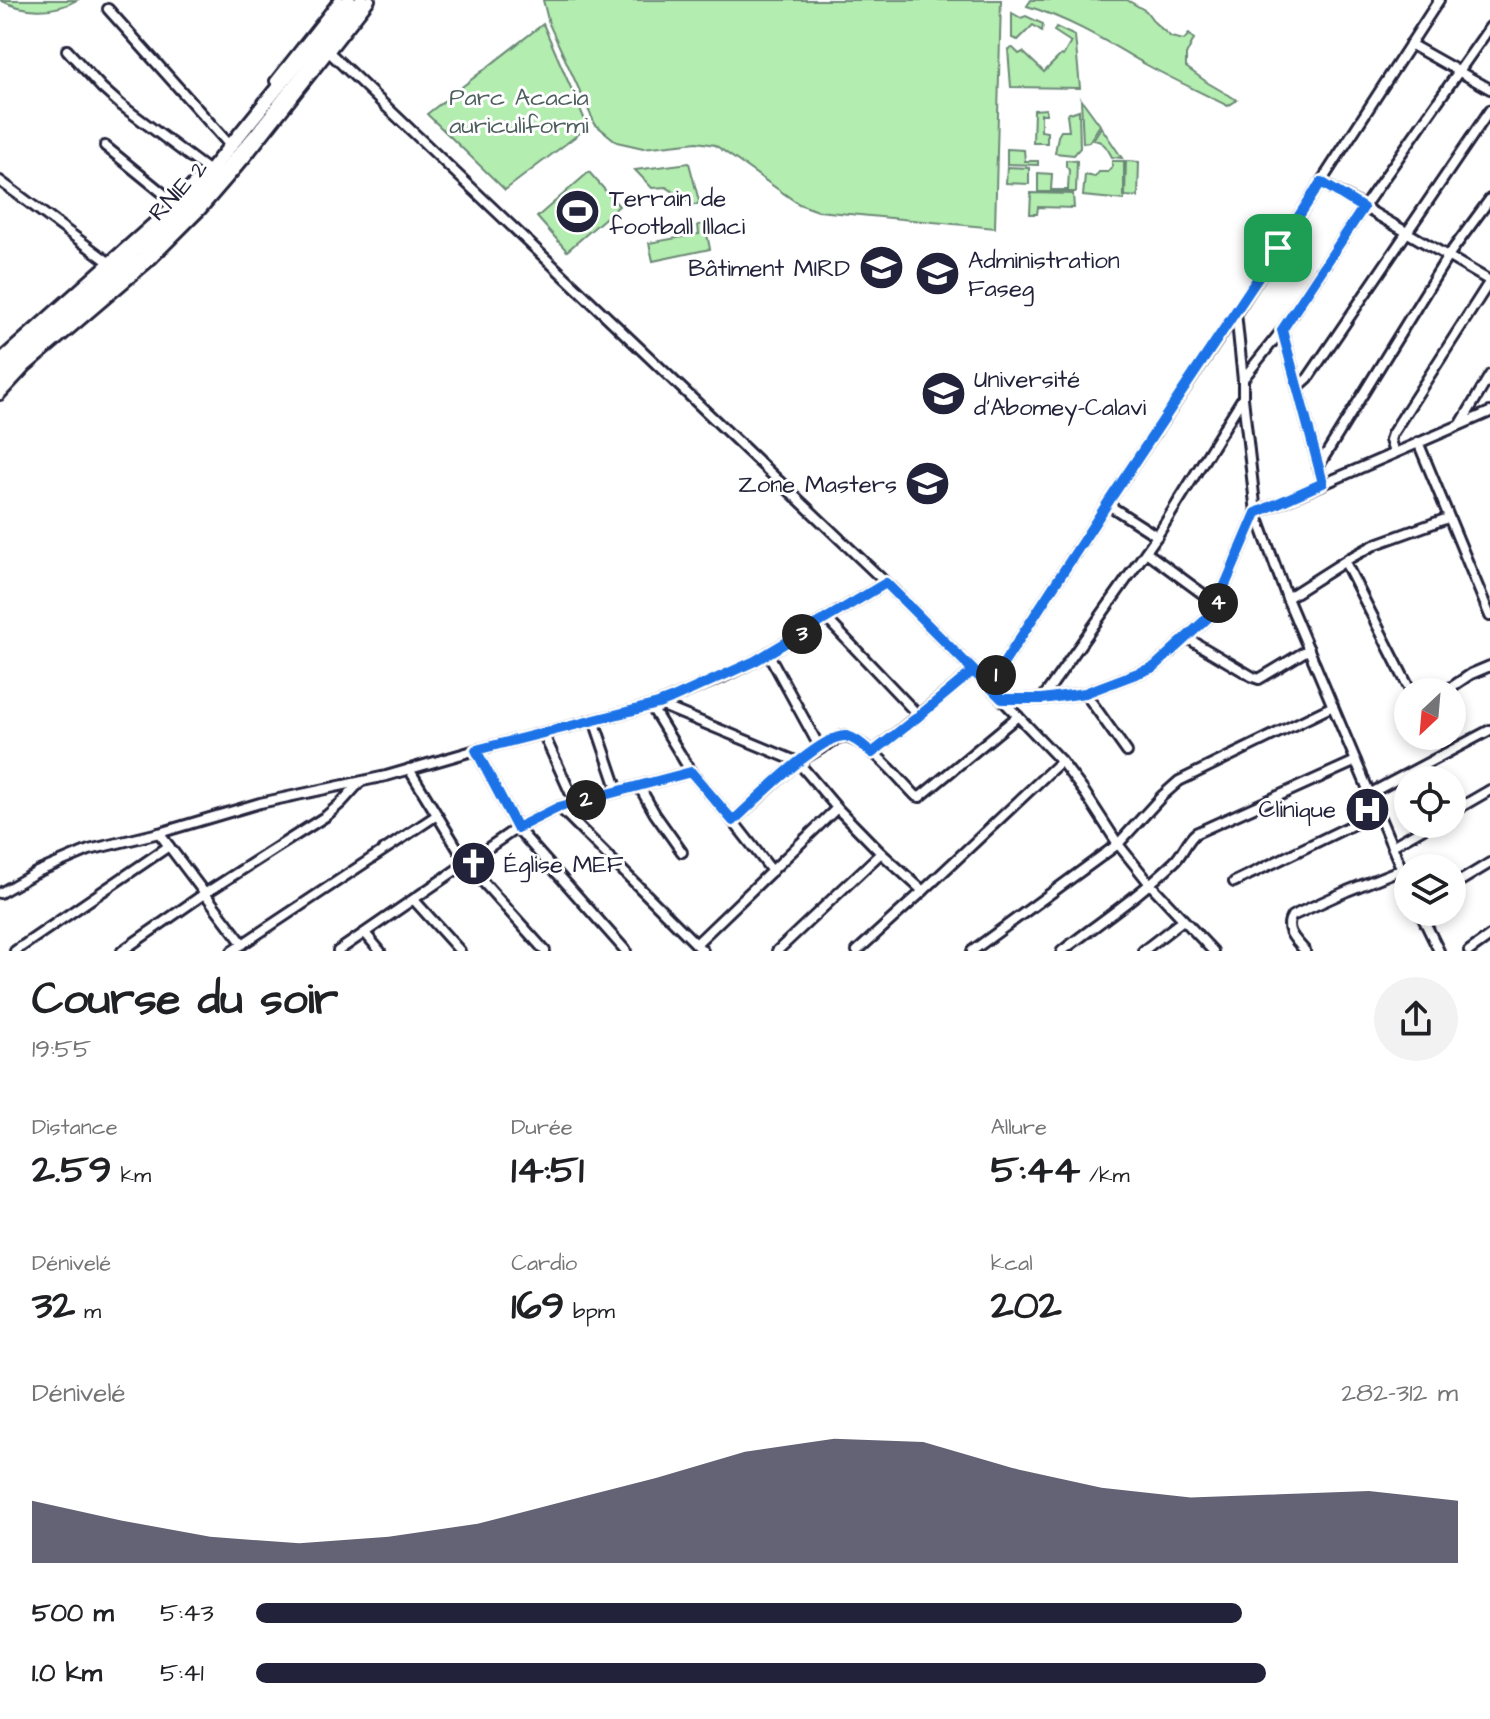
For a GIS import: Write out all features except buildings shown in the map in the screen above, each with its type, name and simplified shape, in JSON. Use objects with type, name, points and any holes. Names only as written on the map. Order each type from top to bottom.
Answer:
[{"type":"highway","name":"RNIE 2","points":[[0,370],[179,209],[349,0]]},
{"type":"highway","name":"RNIE 2","points":[[0,384],[32,350],[141,260],[191,210],[255,136],[362,0]]},
{"type":"street","points":[[0,359],[175,203],[339,0]]},
{"type":"street","points":[[0,395],[26,367],[149,262],[201,210],[370,0]]},
{"type":"street","points":[[989,686],[1439,0]]},
{"type":"street","points":[[108,9],[227,142]]},
{"type":"street","points":[[1243,380],[1282,330],[1490,27]]},
{"type":"street","points":[[1410,44],[1490,89]]},
{"type":"street","points":[[67,50],[121,105],[205,168]]},
{"type":"street","points":[[329,52],[886,583],[1002,699],[1061,761],[1118,844],[1150,884],[1213,951]]},
{"type":"street","points":[[1298,387],[1308,378],[1490,110]]},
{"type":"street","points":[[105,146],[175,203]]},
{"type":"street","points":[[0,181],[110,263]]},
{"type":"street","points":[[1321,182],[1490,281],[1392,434],[1390,440],[1394,453]]},
{"type":"street","points":[[1318,467],[1448,256],[1490,199]]},
{"type":"street","points":[[1236,313],[1256,513],[1287,598],[1395,854]]},
{"type":"street","points":[[1282,330],[1323,483]]},
{"type":"street","points":[[1461,423],[1490,375]]},
{"type":"street","points":[[1042,699],[1157,536],[1243,398]]},
{"type":"street","points":[[1002,699],[1042,699],[1085,693],[1148,671],[1206,621],[1218,605],[1256,513],[1490,412]]},
{"type":"street","points":[[1418,442],[1490,616]]},
{"type":"street","points":[[1107,504],[1157,536]]},
{"type":"street","points":[[1287,598],[1376,544],[1448,518]]},
{"type":"street","points":[[1146,552],[1218,605]]},
{"type":"street","points":[[1345,562],[1404,678]]},
{"type":"street","points":[[0,893],[37,872],[89,850],[260,803],[360,782],[654,705],[731,673],[886,583]]},
{"type":"street","points":[[827,619],[919,716]]},
{"type":"street","points":[[1187,638],[1259,679],[1309,649]]},
{"type":"street","points":[[768,653],[820,748]]},
{"type":"street","points":[[1465,678],[1490,666]]},
{"type":"street","points":[[872,753],[973,671]]},
{"type":"street","points":[[1085,693],[1127,752]]},
{"type":"street","points":[[654,705],[798,762],[837,808],[923,891]]},
{"type":"street","points":[[654,705],[691,772],[772,871]]},
{"type":"street","points":[[972,951],[1118,844],[1179,781],[1333,706]]},
{"type":"street","points":[[733,821],[798,762],[842,736],[851,737],[872,753],[920,797],[1018,716]]},
{"type":"street","points":[[594,720],[618,791]]},
{"type":"street","points":[[1369,794],[1490,730]]},
{"type":"street","points":[[543,733],[575,803]]},
{"type":"street","points":[[476,750],[517,828],[626,951]]},
{"type":"street","points":[[857,951],[1061,761]]},
{"type":"street","points":[[1062,951],[1150,884],[1181,855],[1196,833],[1356,761]]},
{"type":"street","points":[[409,769],[467,864],[545,951]]},
{"type":"street","points":[[338,951],[517,828],[559,807],[691,772]]},
{"type":"street","points":[[122,951],[326,816],[360,782]]},
{"type":"street","points":[[639,786],[682,852]]},
{"type":"street","points":[[1466,804],[1490,790]]},
{"type":"street","points":[[559,807],[700,948],[837,808]]},
{"type":"street","points":[[1234,882],[1377,813]]},
{"type":"street","points":[[232,951],[437,815]]},
{"type":"street","points":[[159,833],[243,944]]},
{"type":"street","points":[[1392,846],[1406,838]]},
{"type":"street","points":[[15,951],[169,846]]},
{"type":"street","points":[[777,951],[881,853]]},
{"type":"street","points":[[1466,878],[1490,863]]},
{"type":"street","points":[[1305,951],[1289,931],[1292,916],[1394,872]]},
{"type":"street","points":[[414,900],[460,951]]},
{"type":"street","points":[[1143,951],[1183,920]]},
{"type":"street","points":[[1427,926],[1439,951]]},
{"type":"street","points":[[365,933],[380,951]]},
{"type":"street","points":[[1469,951],[1490,936]]},
{"type":"green space","points":[[0,0],[77,0],[58,8],[38,10]]},
{"type":"green space","points":[[543,0],[1001,0],[995,228],[818,211],[799,204],[715,145],[697,142],[643,148],[617,142],[595,124],[549,24]]},
{"type":"green space","points":[[1031,0],[1127,0],[1146,11],[1171,37],[1184,40],[1189,34],[1194,39],[1186,55],[1186,67],[1237,100],[1228,106],[1073,24],[1027,6]]},
{"type":"green space","points":[[1012,13],[1043,24],[1042,31],[1033,25],[1018,40],[1012,38]]},
{"type":"green space","name":"Parc Acacia auriculiformi","points":[[543,24],[588,127],[505,190],[427,114]]},
{"type":"green space","points":[[1056,27],[1075,36],[1080,88],[1011,87],[1008,49],[1013,48],[1019,54],[1023,52],[1044,72],[1063,56],[1071,42],[1054,31]]},
{"type":"green space","points":[[1081,99],[1100,125],[1089,142],[1083,143]]},
{"type":"green space","points":[[1046,109],[1046,114],[1041,114],[1041,131],[1047,132],[1047,143],[1033,143],[1034,110]]},
{"type":"green space","points":[[1079,110],[1080,148],[1074,155],[1055,153],[1061,131],[1069,131],[1067,114]]},
{"type":"green space","points":[[1101,127],[1122,158],[1112,157],[1103,143],[1093,140]]},
{"type":"green space","points":[[1007,149],[1024,150],[1025,161],[1038,161],[1038,165],[1007,164]]},
{"type":"green space","points":[[1066,160],[1077,161],[1076,192],[1038,192],[1038,173],[1052,174],[1051,190],[1068,190]]},
{"type":"green space","points":[[1112,161],[1124,161],[1124,200],[1083,196],[1085,175],[1095,177],[1099,172],[1108,172]]},
{"type":"green space","points":[[1126,161],[1139,162],[1138,197],[1125,196]]},
{"type":"green space","points":[[689,163],[699,201],[694,205],[666,187],[652,188],[635,170]]},
{"type":"green space","points":[[1007,167],[1029,168],[1029,184],[1006,183]]},
{"type":"green space","name":"Terrain de football Illaci","points":[[589,172],[619,206],[567,251],[537,217]]},
{"type":"green space","points":[[1031,193],[1073,194],[1074,208],[1038,207],[1037,214],[1030,214]]},
{"type":"green space","points":[[705,224],[710,249],[653,261],[649,243],[699,234],[698,225]]},
{"type":"place","name":"Terrain de football Illaci","points":[[578,212]]},
{"type":"place","name":"Bâtiment MIRD","points":[[881,268]]},
{"type":"place","name":"Administration Faseg","points":[[937,274]]},
{"type":"place","name":"Université d'Abomey-Calavi","points":[[943,393]]},
{"type":"place","name":"Zone Masters","points":[[928,484]]},
{"type":"place","name":"Clinique","points":[[1367,809]]},
{"type":"place","name":"Église MEF","points":[[473,864]]},
{"type":"route","points":[[1278,248],[989,686],[973,671],[872,753],[851,737],[842,736],[833,740],[798,762],[733,821],[691,772],[559,807],[517,828],[476,750],[671,699],[755,661],[886,583],[973,671],[1002,699],[1042,699],[1085,693],[1154,667],[1213,613],[1256,513],[1323,483],[1282,330],[1363,208],[1321,182],[1278,248]]}]
